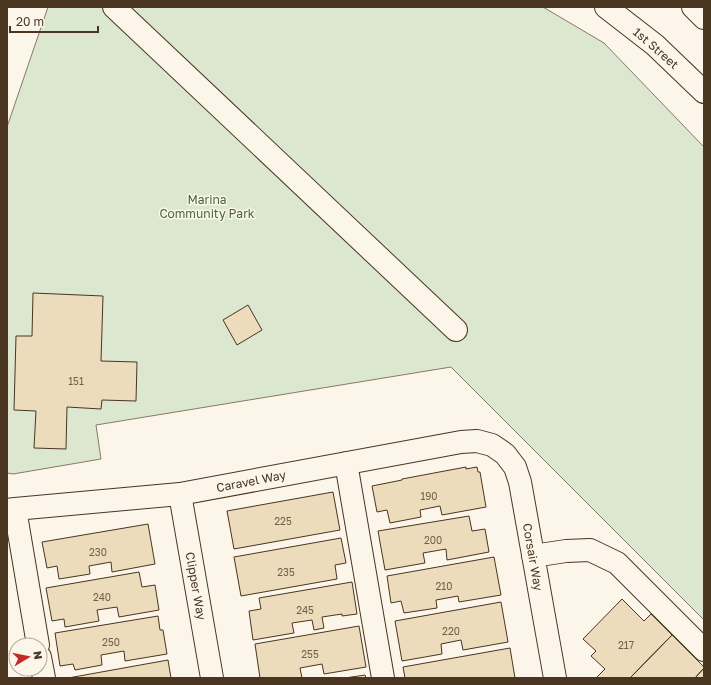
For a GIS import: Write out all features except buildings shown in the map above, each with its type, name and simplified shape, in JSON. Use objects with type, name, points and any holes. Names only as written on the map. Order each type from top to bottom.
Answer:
[{"type":"street","points":[[114,7],[456,330]]},
{"type":"street","name":"1st Street","points":[[606,7],[655,45],[704,92]]},
{"type":"street","points":[[693,7],[704,18]]},
{"type":"street","name":"Caravel Way","points":[[11,510],[180,494],[461,442],[477,441],[492,445]]},
{"type":"street","name":"Corsair Way","points":[[492,445],[505,454],[515,467],[520,482],[555,678]]},
{"type":"street","points":[[346,463],[383,678]]},
{"type":"street","name":"Clipper Way","points":[[180,494],[212,678]]},
{"type":"street","points":[[11,510],[36,637]]},
{"type":"street","points":[[533,556],[566,551],[590,550],[617,563],[704,650]]},
{"type":"green space","name":"Marina Community Park","points":[[48,7],[543,7],[604,43],[704,147],[704,620],[451,367],[96,425],[101,459],[13,474],[7,473],[7,127]]}]
